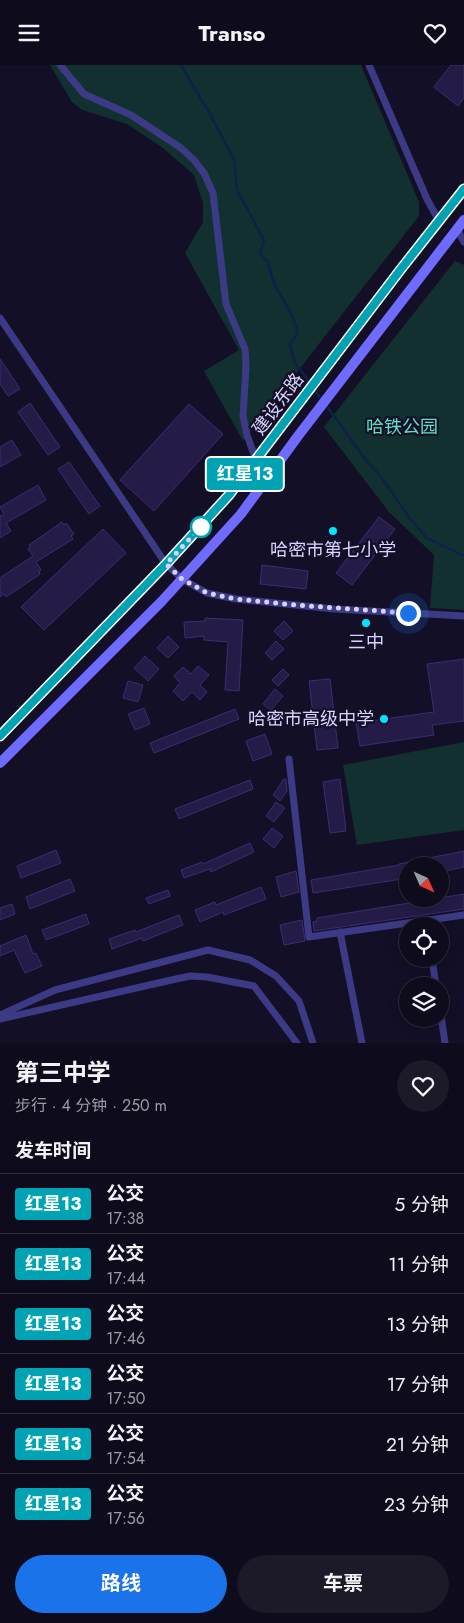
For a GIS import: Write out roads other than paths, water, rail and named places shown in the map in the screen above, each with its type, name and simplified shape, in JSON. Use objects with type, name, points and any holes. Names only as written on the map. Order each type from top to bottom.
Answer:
[{"type":"main road","name":"建设东路","points":[[0,736],[166,564],[229,495],[464,189]]},
{"type":"main road","name":"建设东路","points":[[0,763],[182,579],[241,514],[298,436],[464,220]]},
{"type":"street","points":[[60,65],[84,94],[131,115],[181,148],[204,173],[213,193],[226,304],[245,349],[246,367],[243,416],[247,435],[256,460]]},
{"type":"street","points":[[369,65],[438,221]]},
{"type":"street","points":[[457,229],[464,242]]},
{"type":"street","points":[[0,318],[166,564],[182,579],[207,593],[236,599],[334,609],[464,616]]},
{"type":"street","points":[[289,759],[309,937],[399,926]]},
{"type":"street","points":[[449,918],[464,915]]},
{"type":"street","points":[[340,932],[362,1043]]},
{"type":"street","points":[[0,1015],[55,990],[208,950],[250,960],[276,976],[299,1001],[314,1043]]},
{"type":"street","points":[[0,1019],[190,976],[207,977],[254,987],[297,1043]]},
{"type":"street","points":[[443,1027],[446,1043]]},
{"type":"waterway","points":[[181,65],[234,160],[237,190],[264,240],[260,254],[268,262],[274,284],[293,317],[298,333],[290,344],[294,361],[310,383]]},
{"type":"waterway","points":[[314,389],[323,401]]},
{"type":"waterway","points":[[326,405],[368,463],[379,474],[411,520],[427,538],[464,556]]},
{"type":"place","name":"哈密市第七小学","points":[[333,531]]},
{"type":"place","name":"三中","points":[[366,623]]},
{"type":"place","name":"哈密市高级中学","points":[[384,719]]},
{"type":"park label","name":"哈铁公园","points":[[402,427]]}]
